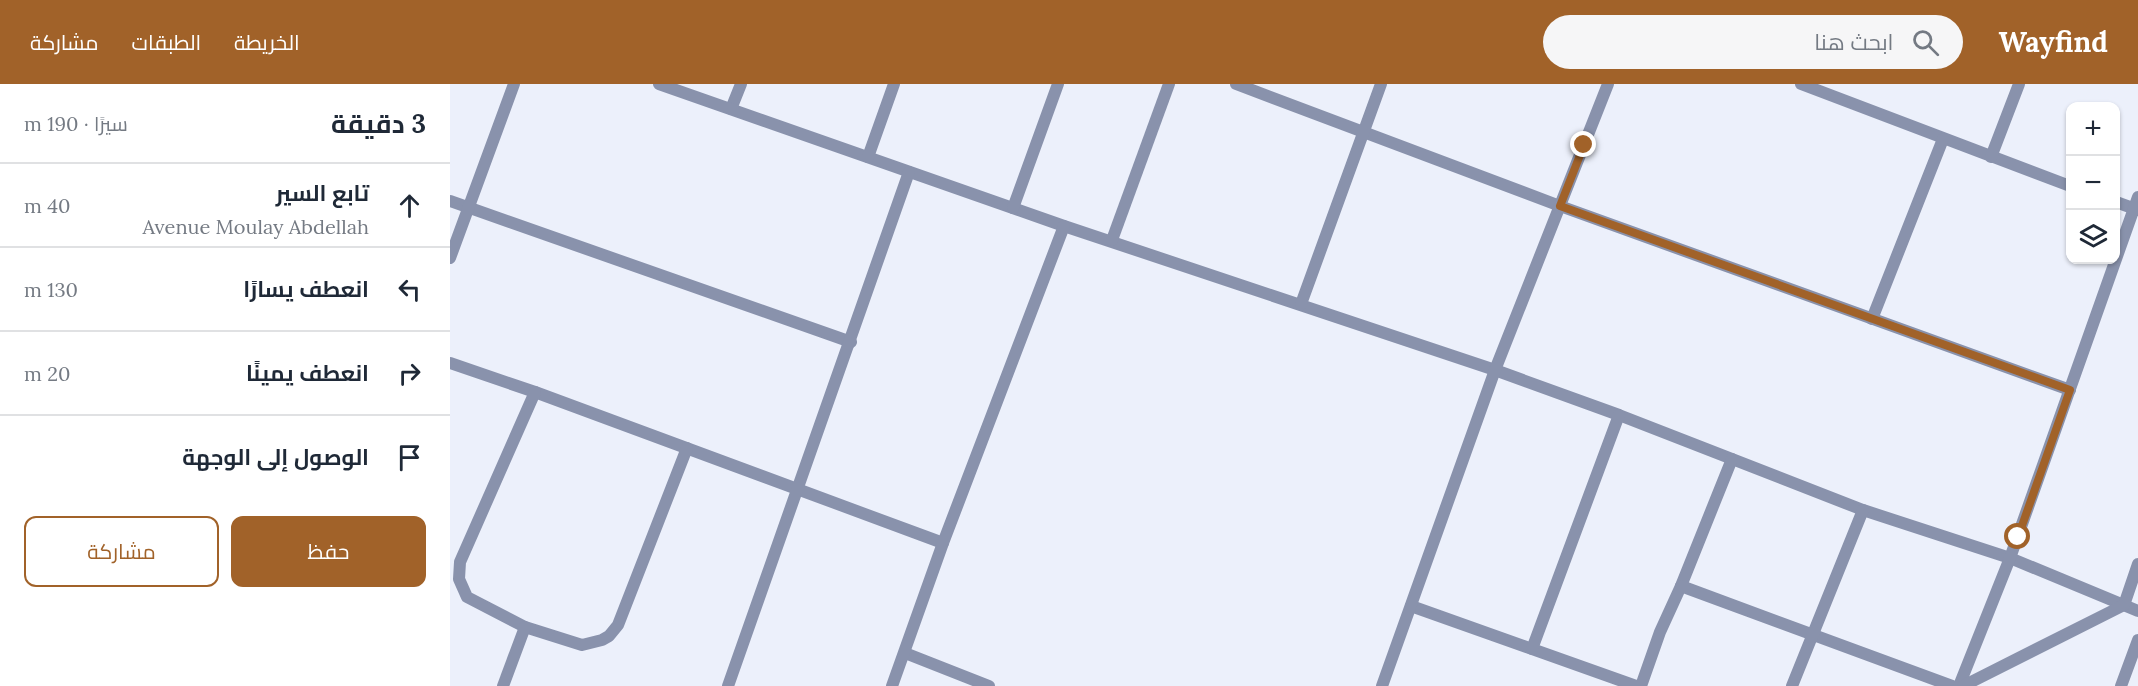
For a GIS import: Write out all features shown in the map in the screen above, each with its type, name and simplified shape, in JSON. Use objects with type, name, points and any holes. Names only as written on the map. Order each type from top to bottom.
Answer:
[{"type":"street","points":[[450,258],[514,84]]},
{"type":"street","points":[[659,84],[1065,226],[1495,370],[1619,415],[1863,510],[2010,558],[2138,610]]},
{"type":"street","points":[[732,109],[741,84]]},
{"type":"street","points":[[867,157],[894,84]]},
{"type":"street","points":[[1013,208],[1058,84]]},
{"type":"street","points":[[1112,240],[1170,84]]},
{"type":"street","points":[[1236,84],[1560,206],[2070,390]]},
{"type":"street","points":[[1301,304],[1381,84]]},
{"type":"street","points":[[1382,686],[1495,370],[1608,84]]},
{"type":"street","points":[[1801,84],[2066,185]]},
{"type":"street","points":[[1991,157],[2019,84]]},
{"type":"street","points":[[1872,319],[1943,139]]},
{"type":"street","points":[[728,686],[909,172]]},
{"type":"street","points":[[450,201],[851,342]]},
{"type":"street","points":[[1961,686],[2010,558],[2136,206],[2120,203]]},
{"type":"street","points":[[892,686],[943,543],[1065,226]]},
{"type":"street","points":[[450,363],[535,392],[943,543]]},
{"type":"street","points":[[535,392],[460,561],[459,579],[467,597],[525,627],[582,645],[609,636],[618,625],[687,448]]},
{"type":"street","points":[[1532,649],[1619,415]]},
{"type":"street","points":[[1411,606],[1638,686],[1732,459]]},
{"type":"street","points":[[1792,686],[1863,510]]},
{"type":"street","points":[[1961,686],[2124,605],[2138,564]]},
{"type":"street","points":[[1681,586],[1952,686]]},
{"type":"street","points":[[503,686],[525,627]]},
{"type":"street","points":[[2121,686],[2138,640]]},
{"type":"street","points":[[905,653],[990,686]]},
{"type":"route","points":[[1584,145],[1560,206],[2070,390],[2018,537]]}]
